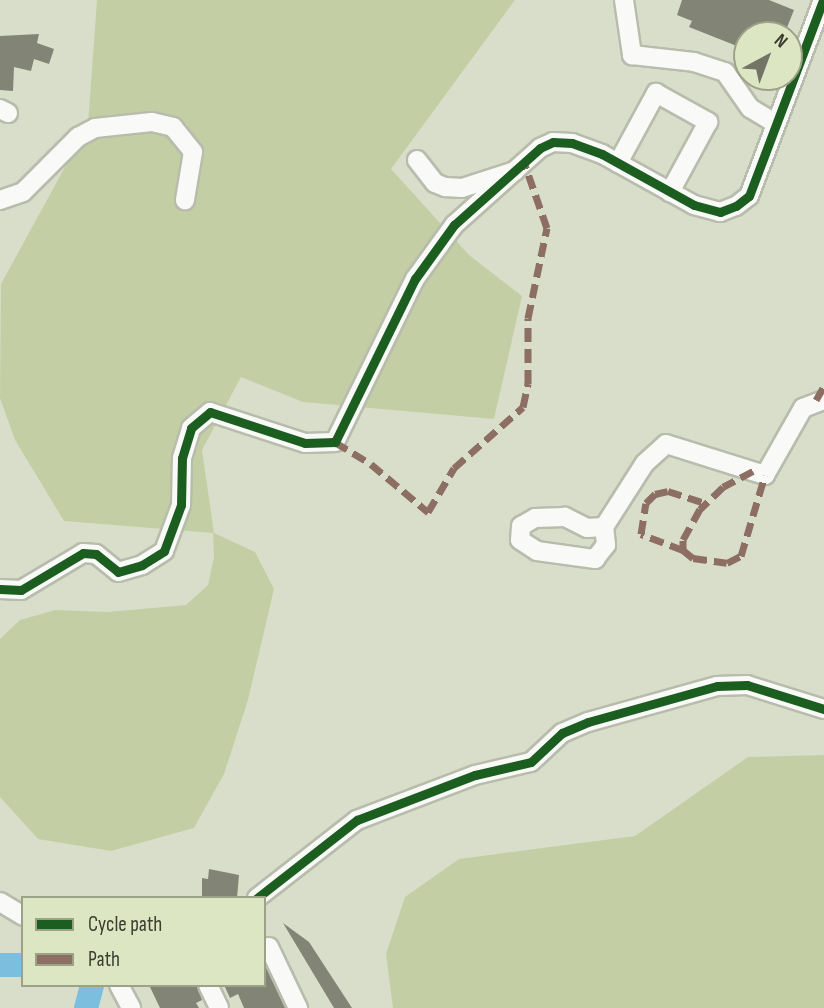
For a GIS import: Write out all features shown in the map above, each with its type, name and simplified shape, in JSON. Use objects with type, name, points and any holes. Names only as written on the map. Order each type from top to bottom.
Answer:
[{"type":"street","points":[[624,0],[632,55],[694,62],[724,72],[750,108],[775,123]]},
{"type":"street","points":[[0,589],[21,590],[83,553],[96,554],[118,572],[164,551],[181,505],[182,458],[191,428],[210,412],[305,443],[335,442],[415,279],[454,225],[522,168],[540,148],[553,142],[572,143],[618,163],[694,205],[720,212],[736,206],[749,196],[822,0]]},
{"type":"street","points":[[618,163],[656,93],[708,122],[670,192]]},
{"type":"street","points":[[0,200],[23,192],[78,137],[96,128],[152,122],[173,127],[193,152],[185,200]]},
{"type":"street","points":[[418,160],[435,183],[445,187],[462,188],[522,168]]},
{"type":"street","points":[[604,527],[645,463],[666,444],[765,475],[803,408],[824,400]]},
{"type":"street","points":[[260,896],[357,820],[475,775],[531,762],[562,733],[588,722],[716,686],[747,685],[824,709]]},
{"type":"street","points":[[0,902],[21,915]]},
{"type":"street","points":[[266,945],[298,1008]]},
{"type":"street","points":[[120,987],[131,1008]]},
{"type":"street","points":[[209,987],[219,1008]]},
{"type":"green space","points":[[97,0],[515,0],[391,169],[469,255],[522,296],[494,419],[303,402],[241,377],[202,450],[214,533],[255,552],[274,589],[248,700],[224,774],[194,828],[111,851],[38,839],[0,797],[0,639],[20,620],[55,610],[108,612],[186,605],[208,585],[214,557],[213,533],[64,521],[15,440],[0,398],[1,284],[88,125]]},
{"type":"green space","points":[[824,755],[824,1008],[393,1008],[386,954],[405,897],[459,859],[635,836],[748,757]]},
{"type":"building","points":[[682,0],[769,0],[794,10],[790,21],[733,21],[733,44],[689,27],[692,21],[677,15]]},
{"type":"building","points":[[39,34],[37,43],[54,49],[49,64],[34,59],[31,71],[14,67],[13,91],[0,90],[0,36]]},
{"type":"building","points":[[209,869],[239,875],[237,896],[202,896],[202,878],[208,879]]},
{"type":"building","points":[[283,923],[309,942],[352,1008],[334,1008]]},
{"type":"building","points":[[266,967],[285,1008],[244,1008],[238,994],[230,998],[225,987],[266,987]]},
{"type":"building","points":[[150,987],[198,987],[202,1000],[196,1003],[199,1008],[160,1008]]},
{"type":"waterway","points":[[0,965],[21,965]]},
{"type":"waterway","points":[[86,1008],[91,987]]},
{"type":"marked path","points":[[335,442],[371,464],[428,512],[454,468],[523,407],[528,384],[528,318],[547,228],[525,165]]},
{"type":"marked path","points":[[816,400],[824,386]]},
{"type":"marked path","points":[[753,471],[723,487],[700,509],[683,540],[683,550],[693,558],[727,563],[741,556],[765,475]]},
{"type":"marked path","points":[[683,550],[641,534],[646,503],[655,494],[668,491],[706,503]]},
{"type":"cycle path","points":[[0,589],[21,590],[83,553],[96,554],[118,572],[142,565],[164,551],[181,505],[182,458],[191,428],[210,412],[305,443],[335,442],[415,279],[454,225],[540,148],[553,142],[572,143],[602,154],[694,205],[720,212],[736,206],[749,196],[823,0]]},
{"type":"cycle path","points":[[260,896],[357,820],[475,775],[531,762],[562,733],[588,722],[717,686],[747,685],[824,709]]}]
